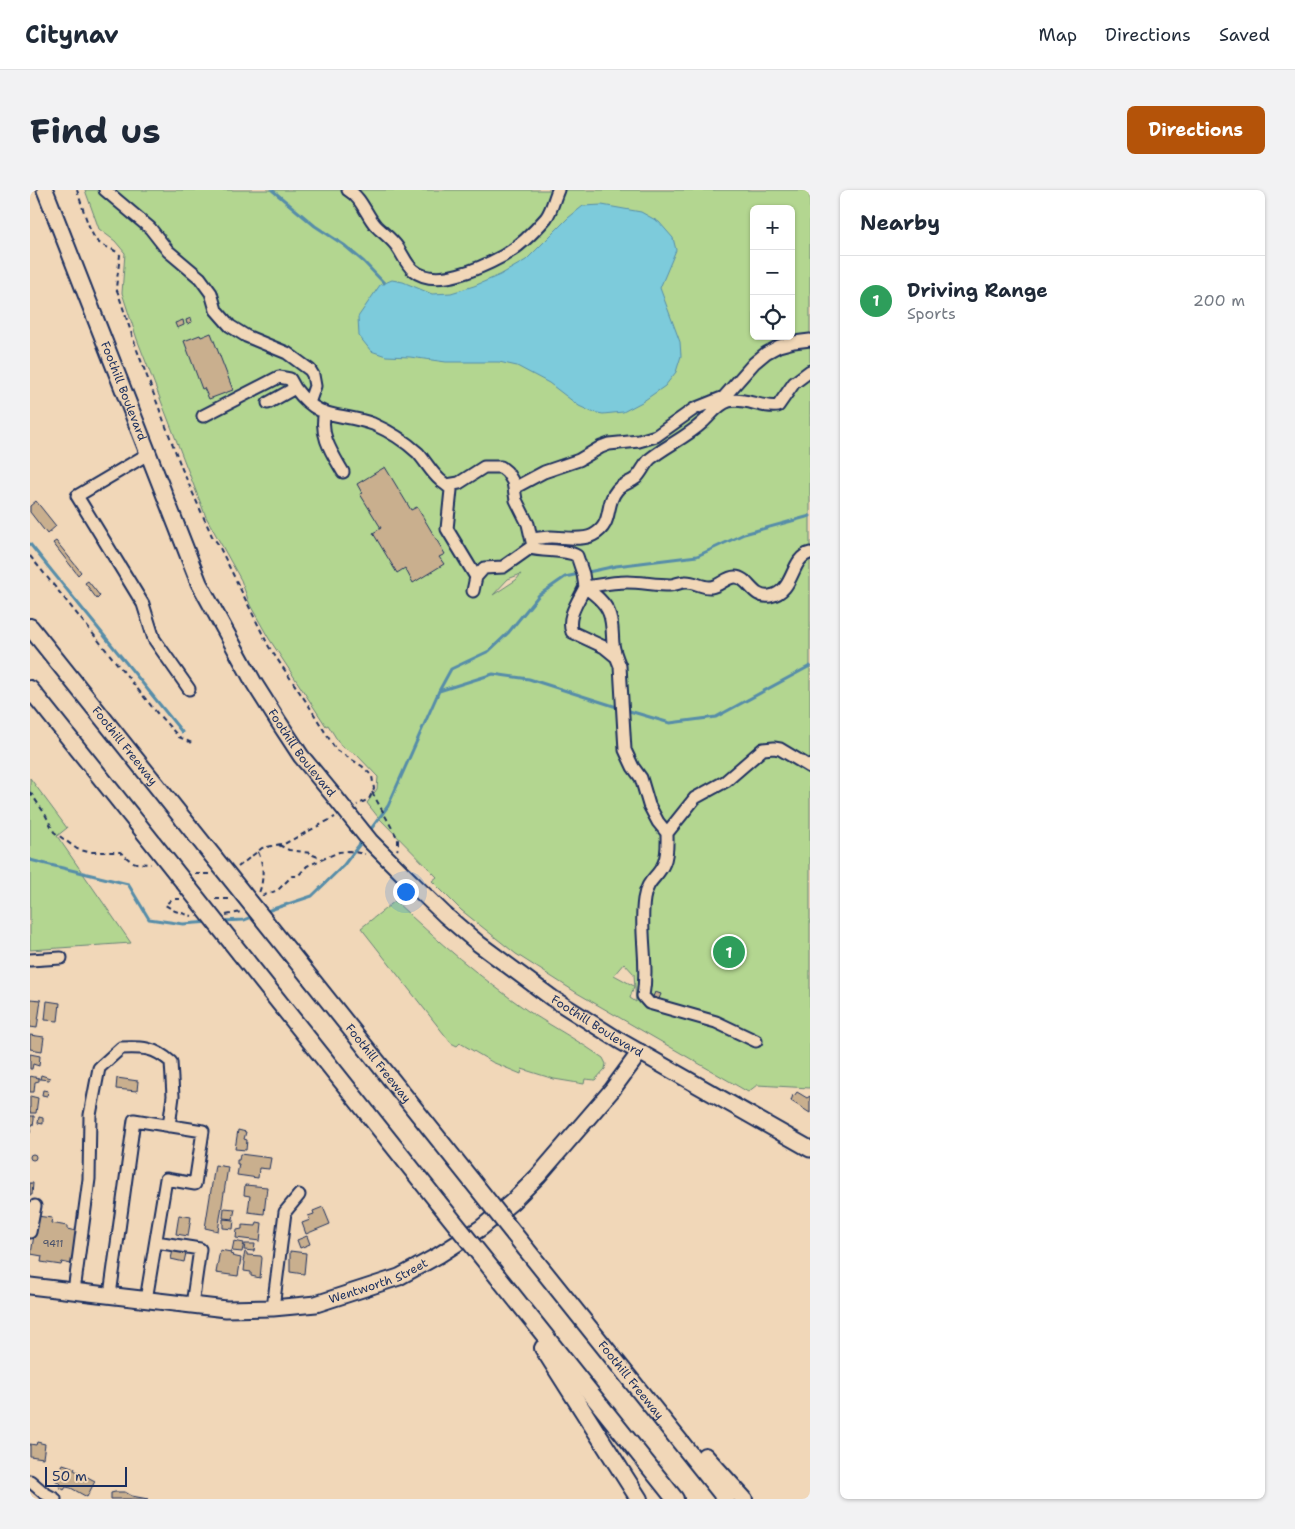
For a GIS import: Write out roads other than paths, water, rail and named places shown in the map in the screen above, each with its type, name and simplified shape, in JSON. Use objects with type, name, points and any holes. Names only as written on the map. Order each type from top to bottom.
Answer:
[{"type":"highway","name":"Foothill Freeway","points":[[30,627],[726,1499]]},
{"type":"highway","points":[[30,689],[675,1499]]},
{"type":"highway","points":[[498,1277],[639,1499]]},
{"type":"highway","points":[[602,1344],[744,1499]]},
{"type":"main road","name":"Foothill Boulevard","points":[[45,190],[199,583],[254,683],[301,756],[370,841],[445,915],[514,971],[559,1003],[640,1052],[810,1149]]},
{"type":"main road","name":"Wentworth Street","points":[[30,1286],[226,1309],[273,1308],[316,1304],[399,1277],[439,1255],[481,1228],[512,1202],[538,1176],[612,1090],[640,1052]]},
{"type":"street","points":[[106,190],[150,228],[168,251],[200,278],[210,293],[216,310],[230,326],[246,336],[287,353],[310,370],[315,386],[308,403]]},
{"type":"street","points":[[348,190],[360,202],[376,226],[397,246],[409,266],[415,272],[441,277],[462,274],[504,256],[515,248],[534,232],[548,216],[558,190]]},
{"type":"street","points":[[514,488],[544,472],[579,460],[609,444],[639,441],[656,436],[694,409],[724,397],[754,363],[766,353],[779,346],[810,340]]},
{"type":"street","points":[[473,591],[476,576],[484,568],[504,567],[531,544],[550,537],[585,538],[602,530],[606,523],[612,499],[620,487],[639,476],[650,459],[702,423],[718,407],[734,400],[771,407],[778,406],[794,382],[810,371]]},
{"type":"street","points":[[203,416],[279,377],[290,379],[295,388],[315,409],[340,417],[364,421],[396,436],[417,453],[451,490],[447,529],[476,576]]},
{"type":"street","points":[[268,403],[295,388]]},
{"type":"street","points":[[324,412],[323,426],[326,442],[343,472]]},
{"type":"street","points":[[148,454],[77,496],[143,604],[154,639],[189,690]]},
{"type":"street","points":[[447,485],[459,483],[484,467],[500,467],[507,472],[514,488],[516,500],[528,524],[531,544],[541,551],[572,553],[577,556],[586,587],[609,612],[613,627],[613,645],[615,656],[620,666],[624,742],[629,759],[641,778],[649,805],[658,822],[667,833]]},
{"type":"street","points":[[586,587],[626,582],[671,585],[690,582],[710,587],[728,578],[738,576],[753,591],[763,596],[769,596],[781,592],[786,587],[800,560],[810,553]]},
{"type":"street","points":[[586,587],[573,611],[570,627],[572,632],[604,647],[615,656]]},
{"type":"street","points":[[756,1041],[716,1022],[649,1003],[643,996],[645,968],[643,940],[644,900],[647,887],[665,862],[667,833],[695,798],[726,780],[762,749],[780,749],[810,767]]},
{"type":"street","points":[[30,960],[61,958]]},
{"type":"street","points":[[74,1291],[89,1179],[90,1115],[99,1068],[121,1048],[144,1047],[161,1053],[171,1062],[173,1096],[169,1126]]},
{"type":"street","points":[[110,1295],[134,1120],[203,1131],[194,1184],[166,1179],[146,1300]]},
{"type":"street","points":[[273,1308],[285,1212],[299,1195]]},
{"type":"street","points":[[30,1232],[35,1206]]},
{"type":"street","points":[[156,1242],[200,1249],[192,1305]]},
{"type":"street","points":[[30,1480],[44,1493],[55,1499]]},
{"type":"water","points":[[602,205],[641,212],[659,222],[673,238],[676,250],[660,288],[680,342],[681,356],[676,372],[665,386],[642,402],[623,412],[603,414],[592,412],[579,406],[549,383],[517,366],[499,362],[446,362],[386,356],[371,351],[359,336],[358,317],[380,285],[392,280],[403,282],[432,294],[451,293],[474,286],[500,275],[526,260],[568,218],[583,206]]},
{"type":"waterway","points":[[272,190],[315,226],[344,245],[384,283]]},
{"type":"waterway","points":[[368,833],[388,806],[439,691],[451,669],[489,651],[508,633],[539,595],[565,577],[616,566],[697,556],[744,534],[810,516]]},
{"type":"waterway","points":[[30,544],[182,732]]},
{"type":"waterway","points":[[626,710],[670,723],[716,717],[810,666]]},
{"type":"waterway","points":[[439,691],[493,674],[529,679],[620,708]]},
{"type":"waterway","points":[[264,912],[312,896],[343,866],[363,840]]},
{"type":"waterway","points":[[30,860],[128,884],[149,919],[183,924],[210,922]]},
{"type":"waterway","points":[[221,921],[244,920],[254,916]]},
{"type":"place","name":"Driving Range","points":[[729,952]]}]
